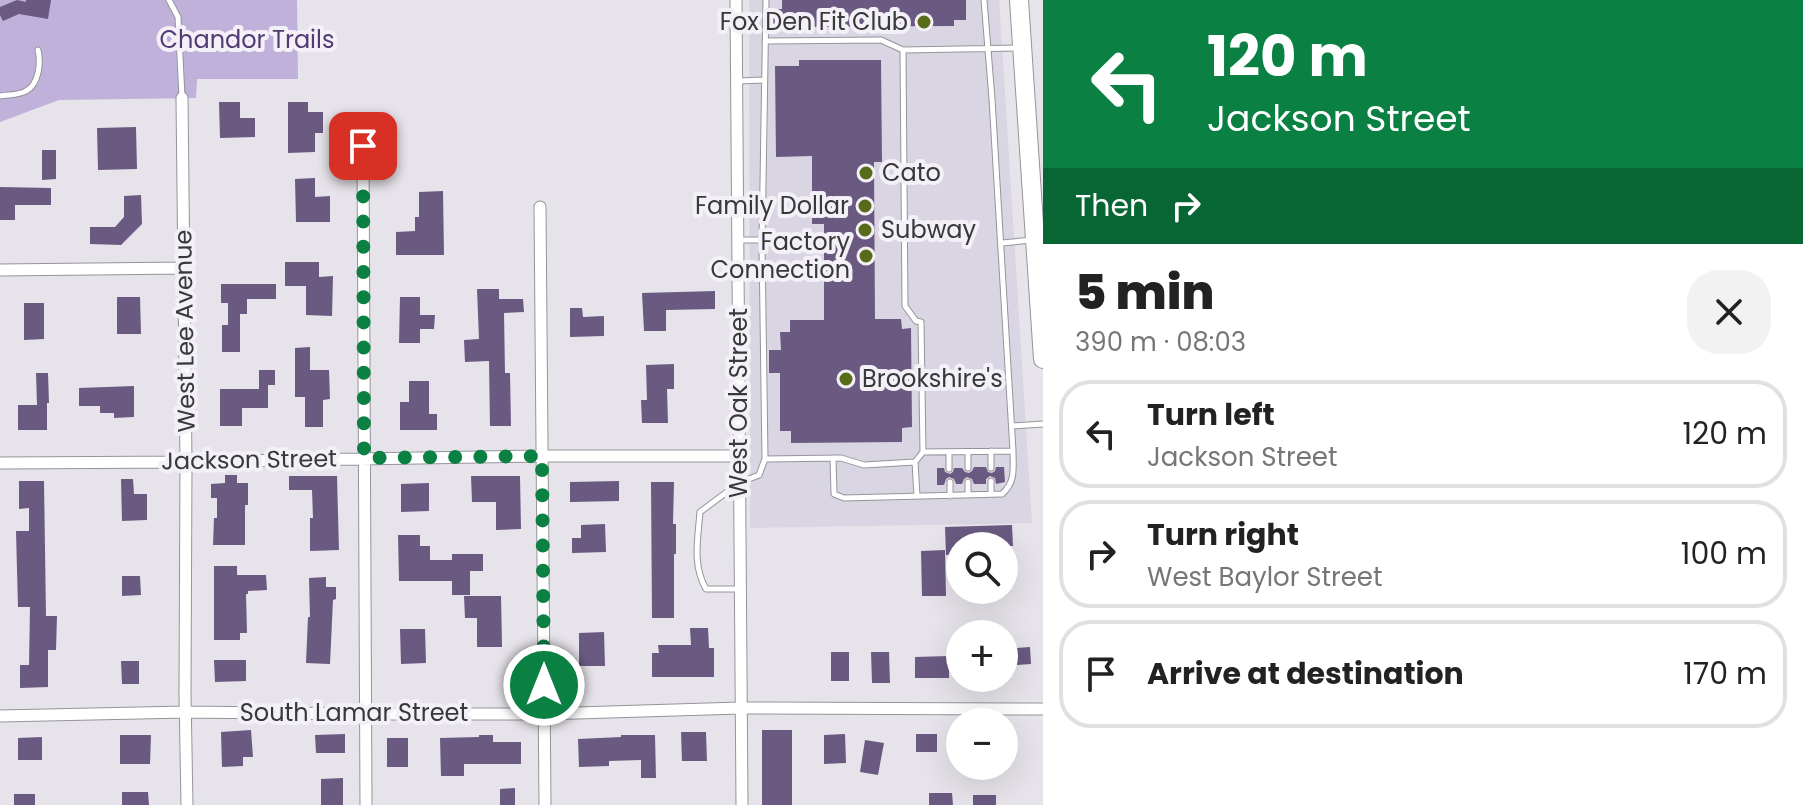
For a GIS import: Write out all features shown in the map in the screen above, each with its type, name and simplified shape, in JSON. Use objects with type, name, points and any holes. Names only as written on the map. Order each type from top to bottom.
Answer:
[{"type":"main road","points":[[1019,0],[1043,359]]},
{"type":"street","name":"West Oak Street","points":[[736,0],[742,805]]},
{"type":"street","name":"West Lee Avenue","points":[[182,98],[187,805]]},
{"type":"street","points":[[363,146],[366,805]]},
{"type":"street","points":[[540,207],[545,805]]},
{"type":"street","points":[[0,270],[184,268]]},
{"type":"street","name":"Jackson Street","points":[[0,463],[739,456]]},
{"type":"street","name":"South Lamar Street","points":[[0,716],[185,712],[544,714],[740,708],[1043,709]]},
{"type":"lane","points":[[169,0],[178,17],[182,98]]},
{"type":"lane","points":[[740,589],[706,589],[699,578],[696,557],[700,512],[739,483],[759,475],[765,459],[762,240],[766,0]]},
{"type":"lane","points":[[833,458],[834,494],[844,498],[1002,494],[1013,479],[1002,243],[984,0]]},
{"type":"lane","points":[[765,41],[881,40],[903,50],[1023,48]]},
{"type":"lane","points":[[0,96],[26,92],[35,81],[41,62],[38,50]]},
{"type":"lane","points":[[903,50],[905,306],[916,321],[921,322],[923,452],[915,462],[917,496]]},
{"type":"lane","points":[[737,81],[764,80]]},
{"type":"lane","points":[[738,240],[762,240]]},
{"type":"lane","points":[[1002,243],[1036,240]]},
{"type":"lane","points":[[1012,426],[1043,424]]},
{"type":"lane","points":[[991,451],[991,468]]},
{"type":"lane","points":[[923,452],[1013,451]]},
{"type":"lane","points":[[949,452],[949,469]]},
{"type":"lane","points":[[968,452],[968,468]]},
{"type":"lane","points":[[765,459],[841,458],[864,465],[915,462]]},
{"type":"lane","points":[[991,481],[991,494]]},
{"type":"lane","points":[[950,482],[950,496]]},
{"type":"lane","points":[[968,482],[968,495]]},
{"type":"shaded area","points":[[749,0],[999,0],[1032,523],[750,528]]},
{"type":"green space","name":"Chandor Trails","points":[[0,0],[297,0],[298,79],[197,79],[196,98],[59,100],[0,122]]},
{"type":"building","points":[[17,0],[51,0],[48,19],[19,14],[3,21],[0,7]]},
{"type":"building","points":[[782,0],[966,0],[966,20],[954,20],[954,26],[773,27],[773,9],[782,9]]},
{"type":"building","points":[[799,60],[881,60],[882,162],[874,162],[875,319],[901,319],[902,329],[911,328],[912,427],[902,428],[902,442],[791,443],[791,431],[780,431],[780,373],[769,373],[769,350],[781,350],[780,332],[790,332],[790,320],[824,320],[824,224],[812,224],[812,156],[776,157],[775,66],[799,66]]},
{"type":"building","points":[[219,102],[240,102],[240,118],[255,118],[255,137],[220,138]]},
{"type":"building","points":[[288,102],[308,102],[308,112],[323,112],[323,133],[315,133],[315,152],[288,153]]},
{"type":"building","points":[[136,127],[137,169],[98,170],[97,128]]},
{"type":"building","points":[[42,150],[56,150],[56,179],[42,180]]},
{"type":"building","points":[[315,178],[315,197],[330,196],[330,222],[296,222],[295,179]]},
{"type":"building","points":[[0,187],[51,188],[51,205],[15,205],[15,220],[0,220]]},
{"type":"building","points":[[443,191],[444,255],[396,255],[396,232],[415,231],[415,217],[419,217],[419,192]]},
{"type":"building","points":[[141,195],[142,224],[121,245],[90,244],[90,227],[115,227],[124,217],[124,196]]},
{"type":"building","points":[[285,262],[319,262],[319,277],[333,276],[332,316],[306,315],[306,286],[285,286]]},
{"type":"building","points":[[221,284],[276,284],[276,299],[247,299],[247,314],[240,314],[240,352],[222,352],[222,325],[228,325],[228,303],[221,303]]},
{"type":"building","points":[[477,289],[499,289],[499,299],[523,299],[524,312],[504,313],[505,373],[510,373],[511,426],[490,426],[489,361],[465,362],[464,340],[479,339]]},
{"type":"building","points":[[715,291],[715,309],[666,310],[666,331],[644,331],[642,293]]},
{"type":"building","points":[[117,297],[140,297],[141,334],[117,334]]},
{"type":"building","points":[[400,297],[420,297],[420,315],[435,315],[434,329],[420,329],[420,343],[399,343]]},
{"type":"building","points":[[24,303],[44,303],[44,339],[24,340]]},
{"type":"building","points":[[570,308],[582,308],[583,317],[604,316],[604,336],[570,337]]},
{"type":"building","points":[[310,347],[310,370],[329,370],[330,399],[323,400],[323,427],[305,427],[305,397],[295,397],[295,348]]},
{"type":"building","points":[[674,364],[674,389],[667,389],[668,423],[642,423],[641,400],[647,400],[646,365]]},
{"type":"building","points":[[259,370],[275,370],[275,385],[268,385],[268,408],[242,408],[242,426],[220,426],[220,389],[259,389]]},
{"type":"building","points":[[36,373],[48,373],[47,430],[18,430],[18,405],[37,405]]},
{"type":"building","points":[[409,381],[429,381],[429,414],[437,414],[437,430],[400,430],[400,402],[409,402]]},
{"type":"building","points":[[134,386],[134,417],[114,418],[114,413],[100,413],[100,406],[79,406],[79,388]]},
{"type":"building","points":[[974,467],[986,467],[992,473],[996,467],[1004,467],[1005,482],[996,484],[995,478],[990,476],[986,484],[974,484],[967,477],[962,484],[956,484],[949,477],[944,485],[937,485],[937,468],[944,468],[950,474],[954,468],[962,468],[969,473]]},
{"type":"building","points":[[225,475],[237,475],[237,483],[248,483],[245,545],[213,545],[217,498],[211,498],[211,484],[225,483]]},
{"type":"building","points":[[289,476],[337,476],[339,550],[310,551],[312,490],[289,490]]},
{"type":"building","points":[[471,476],[520,476],[521,529],[496,530],[496,502],[472,502]]},
{"type":"building","points":[[121,479],[133,479],[134,494],[147,494],[147,520],[122,521]]},
{"type":"building","points":[[19,481],[44,481],[46,616],[57,616],[56,650],[48,650],[48,687],[20,688],[20,665],[29,665],[30,607],[18,607],[16,531],[29,531],[29,508],[19,509]]},
{"type":"building","points":[[619,481],[619,501],[570,502],[570,482]]},
{"type":"building","points":[[651,482],[674,482],[674,618],[652,618]]},
{"type":"building","points":[[429,483],[429,511],[401,512],[401,484]]},
{"type":"building","points":[[605,524],[606,552],[572,553],[572,538],[581,538],[581,525]]},
{"type":"building","points":[[1012,525],[1012,532],[946,532],[946,555],[945,527]]},
{"type":"building","points":[[398,535],[420,535],[420,546],[430,546],[430,560],[452,560],[452,554],[483,554],[483,571],[470,571],[470,595],[452,595],[452,581],[399,581]]},
{"type":"building","points":[[945,550],[946,596],[922,596],[921,551]]},
{"type":"building","points":[[214,566],[237,566],[237,575],[266,575],[267,590],[248,591],[246,594],[247,633],[240,633],[240,640],[214,640]]},
{"type":"building","points":[[122,576],[140,576],[141,595],[122,596]]},
{"type":"building","points":[[326,577],[326,587],[336,587],[330,664],[306,663],[309,578]]},
{"type":"building","points":[[464,596],[501,596],[502,647],[477,647],[477,618],[465,618]]},
{"type":"building","points":[[690,628],[708,628],[709,648],[714,648],[714,677],[652,677],[652,653],[659,653],[658,645],[691,645]]},
{"type":"building","points":[[400,629],[425,629],[426,663],[401,664]]},
{"type":"building","points":[[604,632],[605,666],[579,666],[579,633]]},
{"type":"building","points":[[1030,647],[1031,664],[1018,665],[1018,648]]},
{"type":"building","points":[[831,652],[849,652],[849,681],[831,681]]},
{"type":"building","points":[[871,652],[889,652],[890,683],[872,683]]},
{"type":"building","points":[[946,656],[946,678],[915,678],[915,657]]},
{"type":"building","points":[[214,660],[246,660],[246,681],[215,682]]},
{"type":"building","points":[[121,661],[139,661],[139,684],[122,684]]},
{"type":"building","points":[[251,730],[253,757],[243,757],[243,766],[222,767],[221,732]]},
{"type":"building","points":[[762,730],[792,730],[792,805],[762,805]]},
{"type":"building","points":[[681,732],[706,732],[707,761],[682,761]]},
{"type":"building","points":[[345,734],[345,753],[316,753],[315,735]]},
{"type":"building","points":[[845,734],[846,763],[824,764],[824,735]]},
{"type":"building","points":[[916,734],[937,734],[937,752],[916,752]]},
{"type":"building","points":[[120,735],[151,735],[150,764],[120,764]]},
{"type":"building","points":[[493,735],[493,742],[521,742],[521,764],[464,764],[464,776],[441,776],[440,738]]},
{"type":"building","points":[[655,735],[656,778],[641,778],[641,760],[609,761],[609,766],[579,767],[578,739]]},
{"type":"building","points":[[42,737],[42,760],[18,760],[18,738]]},
{"type":"building","points":[[387,738],[408,738],[408,767],[387,767]]},
{"type":"building","points":[[865,740],[884,743],[878,775],[860,772]]},
{"type":"building","points":[[343,778],[343,805],[321,805],[321,779]]},
{"type":"building","points":[[515,788],[515,805],[500,805],[500,789]]},
{"type":"building","points":[[122,792],[148,792],[149,805],[122,805]]},
{"type":"building","points":[[929,793],[952,793],[953,805],[929,805]]},
{"type":"building","points":[[14,794],[35,794],[35,805],[14,805]]},
{"type":"building","points":[[973,795],[996,795],[996,805],[973,805]]},
{"type":"place","name":"Fox Den Fit Club","points":[[924,22]]},
{"type":"place","name":"Cato","points":[[866,173]]},
{"type":"place","name":"Family Dollar","points":[[865,206]]},
{"type":"place","name":"Subway","points":[[865,230]]},
{"type":"place","name":"Factory Connection","points":[[866,256]]},
{"type":"place","name":"Brookshire's","points":[[846,379]]},
{"type":"route","points":[[363,146],[364,458],[542,456],[544,685]]}]
